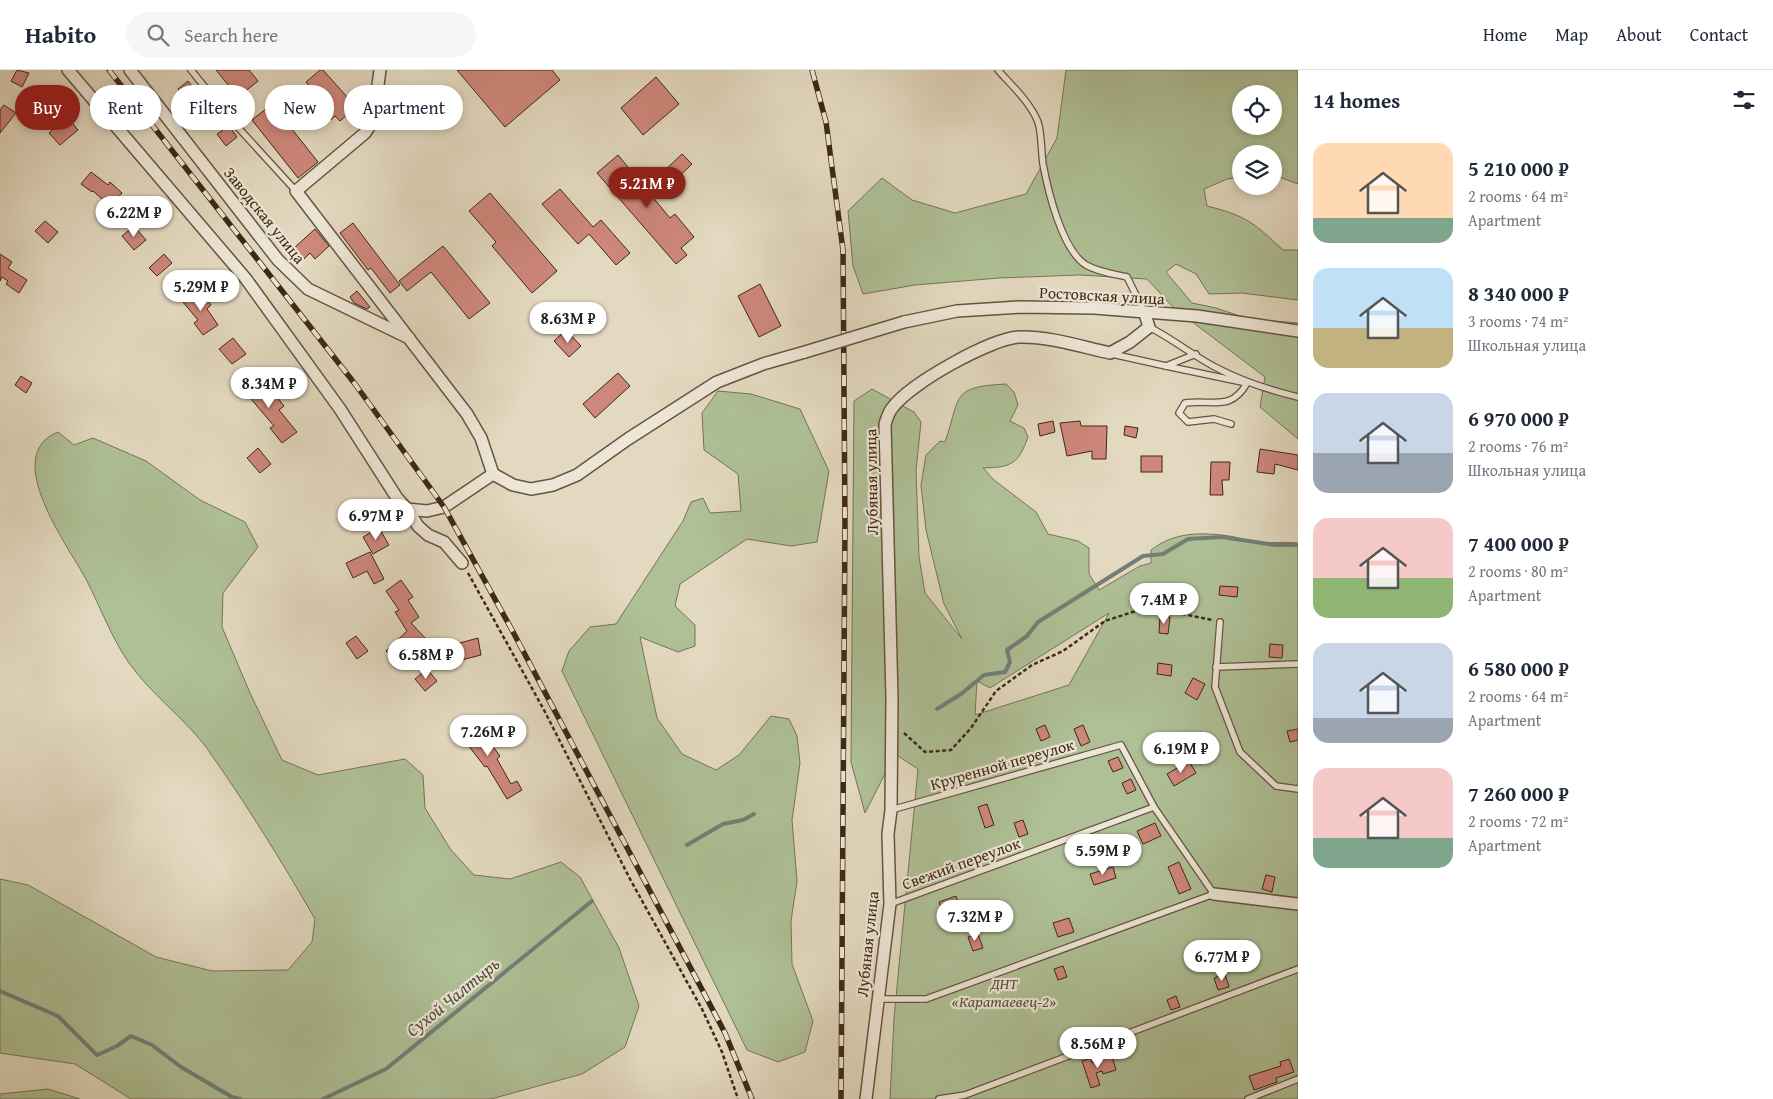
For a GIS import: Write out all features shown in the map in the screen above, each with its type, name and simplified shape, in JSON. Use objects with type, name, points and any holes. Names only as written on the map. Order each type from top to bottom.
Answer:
[{"type":"street","points":[[68,70],[246,279],[340,409],[397,498],[408,509],[418,526],[428,535],[444,542],[462,563]]},
{"type":"street","name":"Заводская улица","points":[[130,70],[278,260],[295,278],[325,299],[410,339]]},
{"type":"street","points":[[296,191],[365,133],[373,121],[380,70]]},
{"type":"street","name":"Заводская улица","points":[[296,191],[468,414],[481,438],[493,474]]},
{"type":"street","name":"Ростовская улица","points":[[493,474],[513,485],[531,489],[552,485],[577,474],[718,382],[763,364],[904,322],[957,311],[1020,307],[1094,308],[1145,314],[1198,316],[1298,331]]},
{"type":"street","points":[[1110,353],[1130,342],[1148,327],[1145,314]]},
{"type":"street","name":"Лубяная улица","points":[[866,1099],[890,904],[888,834],[891,810],[892,722],[885,424],[892,407],[921,382],[944,369],[1005,341],[1019,337],[1042,339],[1110,353]]},
{"type":"street","points":[[408,509],[427,511],[444,507],[493,474]]},
{"type":"street","points":[[1214,894],[1298,904]]},
{"type":"lane","points":[[191,70],[233,122],[296,191]]},
{"type":"lane","points":[[998,70],[1024,99],[1038,123],[1044,165],[1052,198],[1064,236],[1073,251],[1087,266],[1127,277],[1145,314]]},
{"type":"lane","name":"Ростовская улица","points":[[1148,327],[1196,354],[1213,366],[1247,382],[1298,397]]},
{"type":"lane","points":[[1110,353],[1247,382],[1234,400],[1219,404],[1197,402],[1185,404],[1179,413],[1188,422],[1214,419],[1231,424]]},
{"type":"lane","points":[[1166,366],[1196,354]]},
{"type":"lane","points":[[1220,622],[1215,687],[1240,752],[1276,786],[1298,789]]},
{"type":"lane","points":[[1216,667],[1298,664]]},
{"type":"lane","name":"Круренной переулок","points":[[891,810],[1120,745],[1154,807]]},
{"type":"lane","points":[[877,999],[926,999],[1214,894],[1154,807]]},
{"type":"lane","name":"Свежий переулок","points":[[890,904],[1154,807]]},
{"type":"lane","points":[[939,1099],[965,1096],[1298,969]]},
{"type":"lane","points":[[1248,1099],[1298,1079]]},
{"type":"path","points":[[462,563],[544,710],[630,879],[702,1009],[722,1052],[738,1099]]},
{"type":"path","points":[[892,722],[925,752],[951,750],[971,728],[996,691],[1032,665],[1063,651],[1105,621],[1142,609],[1178,613],[1220,622]]},
{"type":"green space","points":[[1066,70],[1298,70],[1298,184],[1282,178],[1282,145],[1232,145],[1232,178],[1204,189],[1207,206],[1241,217],[1265,233],[1283,250],[1298,250],[1298,300],[1242,293],[1209,294],[1196,274],[1176,264],[1166,272],[1192,303],[1216,308],[1249,319],[1298,323],[1298,439],[1260,407],[1265,377],[1174,308],[1147,279],[1080,275],[999,278],[915,285],[863,294],[853,266],[848,211],[882,178],[912,200],[955,213],[1026,194],[1057,138]]},
{"type":"green space","name":"ДНТ «Каратаевец-2»","points":[[1006,384],[1014,392],[1018,405],[1010,421],[1024,428],[1028,437],[1021,454],[1012,463],[1000,467],[983,468],[994,480],[1036,512],[1048,534],[1078,541],[1089,548],[1089,574],[1099,590],[1140,566],[1151,563],[1151,550],[1160,544],[1178,537],[1208,534],[1255,542],[1298,543],[1298,1099],[890,1099],[894,1018],[918,769],[895,754],[865,813],[851,762],[854,401],[872,389],[914,412],[921,422],[916,470],[919,557],[925,593],[962,639],[944,604],[926,530],[921,485],[926,455],[940,441],[945,442],[960,397],[975,388]],"holes":[[[1109,613],[1069,685],[975,715],[977,681],[990,688]]]},
{"type":"green space","points":[[718,391],[751,394],[800,409],[829,471],[817,542],[791,546],[747,539],[680,584],[675,606],[695,625],[695,646],[678,652],[640,637],[657,718],[682,754],[716,770],[739,755],[771,716],[789,719],[797,736],[800,763],[792,820],[797,881],[791,921],[792,964],[813,1021],[805,1052],[778,1062],[747,1050],[562,671],[569,651],[590,627],[616,624],[683,521],[691,502],[703,498],[710,513],[741,511],[738,474],[704,450],[702,413]]},
{"type":"green space","points":[[58,432],[74,445],[93,438],[146,461],[200,500],[245,522],[258,547],[223,593],[222,627],[250,693],[282,760],[318,775],[405,759],[423,775],[425,808],[451,850],[474,875],[510,879],[561,862],[580,877],[619,948],[639,1006],[625,1047],[582,1074],[491,1099],[131,1099],[75,1064],[0,1053],[0,879],[28,885],[156,957],[212,971],[288,970],[312,942],[315,919],[235,789],[206,747],[147,685],[123,654],[86,579],[54,524],[37,480],[35,460],[42,444]]},
{"type":"green space","points":[[48,1089],[80,1099],[0,1099],[0,1094]]},
{"type":"building","points":[[17,70],[29,73],[23,85],[11,81]]},
{"type":"building","points":[[216,70],[249,70],[258,81],[253,85],[228,85]]},
{"type":"building","points":[[320,70],[323,70],[344,94],[344,118],[340,121],[334,117],[334,85],[309,85],[306,82]]},
{"type":"building","points":[[457,70],[552,70],[560,80],[505,127]]},
{"type":"building","points":[[656,77],[679,104],[643,135],[621,108]]},
{"type":"building","points":[[188,81],[191,85],[183,85]]},
{"type":"building","points":[[4,105],[15,114],[0,133],[0,110]]},
{"type":"building","points":[[265,110],[265,130],[293,130],[318,162],[298,178],[255,124],[255,118]]},
{"type":"building","points":[[52,130],[78,130],[60,145],[49,133]]},
{"type":"building","points":[[223,130],[232,130],[237,137],[226,146],[217,134]]},
{"type":"building","points":[[682,154],[692,164],[672,183],[662,173]]},
{"type":"building","points":[[618,155],[670,218],[675,214],[694,237],[681,248],[687,255],[676,264],[597,173]]},
{"type":"building","points":[[91,172],[108,185],[110,182],[122,193],[110,206],[93,191],[81,184]]},
{"type":"building","points":[[560,189],[593,227],[601,220],[630,253],[616,265],[589,234],[578,244],[542,204]]},
{"type":"building","points":[[490,193],[557,271],[532,293],[492,246],[496,242],[469,211]]},
{"type":"building","points":[[45,221],[58,232],[48,243],[35,231]]},
{"type":"building","points":[[353,223],[400,285],[390,293],[371,268],[368,270],[340,233]]},
{"type":"building","points":[[134,226],[146,240],[134,250],[122,236]]},
{"type":"building","points":[[315,229],[329,246],[315,259],[310,253],[304,259],[294,248]]},
{"type":"building","points":[[443,246],[490,303],[469,319],[431,272],[407,291],[399,281]]},
{"type":"building","points":[[0,254],[12,262],[8,268],[27,280],[19,293],[6,284],[8,281],[2,277],[0,281]]},
{"type":"building","points":[[164,254],[172,263],[157,276],[149,268]]},
{"type":"building","points":[[760,284],[781,326],[759,337],[738,296]]},
{"type":"building","points":[[199,289],[211,305],[207,309],[218,325],[203,335],[194,323],[198,320],[183,302]]},
{"type":"building","points":[[357,291],[370,307],[367,309],[354,303],[350,297]]},
{"type":"building","points":[[566,330],[581,346],[569,357],[554,341]]},
{"type":"building","points":[[233,338],[246,354],[232,364],[219,349]]},
{"type":"building","points":[[618,373],[630,386],[595,418],[583,404]]},
{"type":"building","points":[[21,376],[32,383],[26,393],[15,385]]},
{"type":"building","points":[[251,376],[266,396],[273,392],[284,406],[279,410],[297,432],[282,443],[270,428],[274,426],[239,385]]},
{"type":"building","points":[[1053,421],[1055,432],[1040,436],[1038,424]]},
{"type":"building","points":[[1080,421],[1081,426],[1107,426],[1106,459],[1092,459],[1092,451],[1067,456],[1060,423]]},
{"type":"building","points":[[1125,426],[1138,428],[1136,438],[1124,435]]},
{"type":"building","points":[[258,448],[271,464],[260,473],[247,458]]},
{"type":"building","points":[[1260,449],[1298,455],[1298,470],[1275,464],[1274,474],[1257,472]]},
{"type":"building","points":[[1141,456],[1162,456],[1162,472],[1141,472]]},
{"type":"building","points":[[1211,462],[1230,462],[1229,480],[1222,480],[1223,495],[1210,495]]},
{"type":"building","points":[[379,528],[389,545],[373,554],[363,537]]},
{"type":"building","points":[[370,552],[384,579],[374,584],[367,571],[353,578],[346,563]]},
{"type":"building","points":[[401,580],[413,597],[408,600],[419,617],[411,623],[427,640],[400,665],[386,651],[407,631],[395,612],[399,610],[386,591]]},
{"type":"building","points":[[1220,586],[1238,587],[1237,597],[1219,595]]},
{"type":"building","points":[[1160,616],[1170,617],[1168,634],[1159,633]]},
{"type":"building","points":[[356,636],[368,651],[357,659],[346,643]]},
{"type":"building","points":[[478,638],[481,655],[454,662],[449,646]]},
{"type":"building","points":[[1270,644],[1283,645],[1282,658],[1269,657]]},
{"type":"building","points":[[1158,663],[1172,665],[1171,676],[1157,674]]},
{"type":"building","points":[[427,669],[437,681],[425,691],[415,679]]},
{"type":"building","points":[[1193,678],[1205,684],[1197,700],[1185,693]]},
{"type":"building","points":[[471,718],[500,756],[497,759],[511,784],[517,781],[522,790],[507,799],[487,766],[485,767],[457,731]]},
{"type":"building","points":[[1045,725],[1050,737],[1041,741],[1036,729]]},
{"type":"building","points":[[1083,725],[1090,742],[1081,746],[1074,729]]},
{"type":"building","points":[[1298,729],[1298,740],[1290,742],[1287,731]]},
{"type":"building","points":[[1118,757],[1123,768],[1113,772],[1108,761]]},
{"type":"building","points":[[1189,761],[1196,773],[1174,786],[1167,774]]},
{"type":"building","points":[[1131,779],[1136,790],[1127,794],[1122,783]]},
{"type":"building","points":[[987,804],[994,825],[985,828],[978,807]]},
{"type":"building","points":[[1023,820],[1028,834],[1019,837],[1014,823]]},
{"type":"building","points":[[1155,823],[1161,836],[1143,844],[1137,831]]},
{"type":"building","points":[[1179,862],[1191,889],[1179,894],[1168,867]]},
{"type":"building","points":[[1113,867],[1116,878],[1094,885],[1090,874]]},
{"type":"building","points":[[1266,875],[1275,877],[1272,892],[1262,889]]},
{"type":"building","points":[[956,896],[963,915],[946,921],[939,902]]},
{"type":"building","points":[[1069,918],[1074,932],[1058,937],[1053,923]]},
{"type":"building","points":[[978,934],[983,948],[973,951],[968,937]]},
{"type":"building","points":[[1063,966],[1067,977],[1058,980],[1054,969]]},
{"type":"building","points":[[1225,974],[1229,987],[1218,990],[1214,978]]},
{"type":"building","points":[[1176,996],[1180,1007],[1171,1010],[1167,1000]]},
{"type":"building","points":[[1112,1056],[1116,1070],[1103,1074],[1102,1071],[1096,1073],[1100,1085],[1091,1088],[1082,1061],[1091,1058],[1092,1063]]},
{"type":"building","points":[[1289,1059],[1294,1072],[1276,1078],[1277,1082],[1254,1090],[1249,1076],[1281,1066],[1280,1062]]},
{"type":"waterway","name":"Сухой Чалтырь","points":[[937,709],[961,694],[984,675],[1005,672],[1010,662],[1007,650],[1027,636],[1038,622],[1143,556],[1163,554],[1188,539],[1222,537],[1275,545],[1298,545]]},
{"type":"waterway","name":"Сухой Чалтырь","points":[[687,845],[723,824],[743,820],[754,814]]},
{"type":"waterway","name":"Сухой Чалтырь","points":[[323,1099],[386,1069],[592,901]]},
{"type":"waterway","name":"Сухой Чалтырь","points":[[0,991],[58,1016],[97,1055],[117,1046],[131,1036],[152,1045],[181,1067],[232,1097],[240,1099]]},
{"type":"railway","points":[[109,70],[355,384],[444,507],[512,630],[725,1033],[752,1099]]},
{"type":"railway","points":[[812,70],[826,122],[843,250],[845,524],[841,1099]]}]
